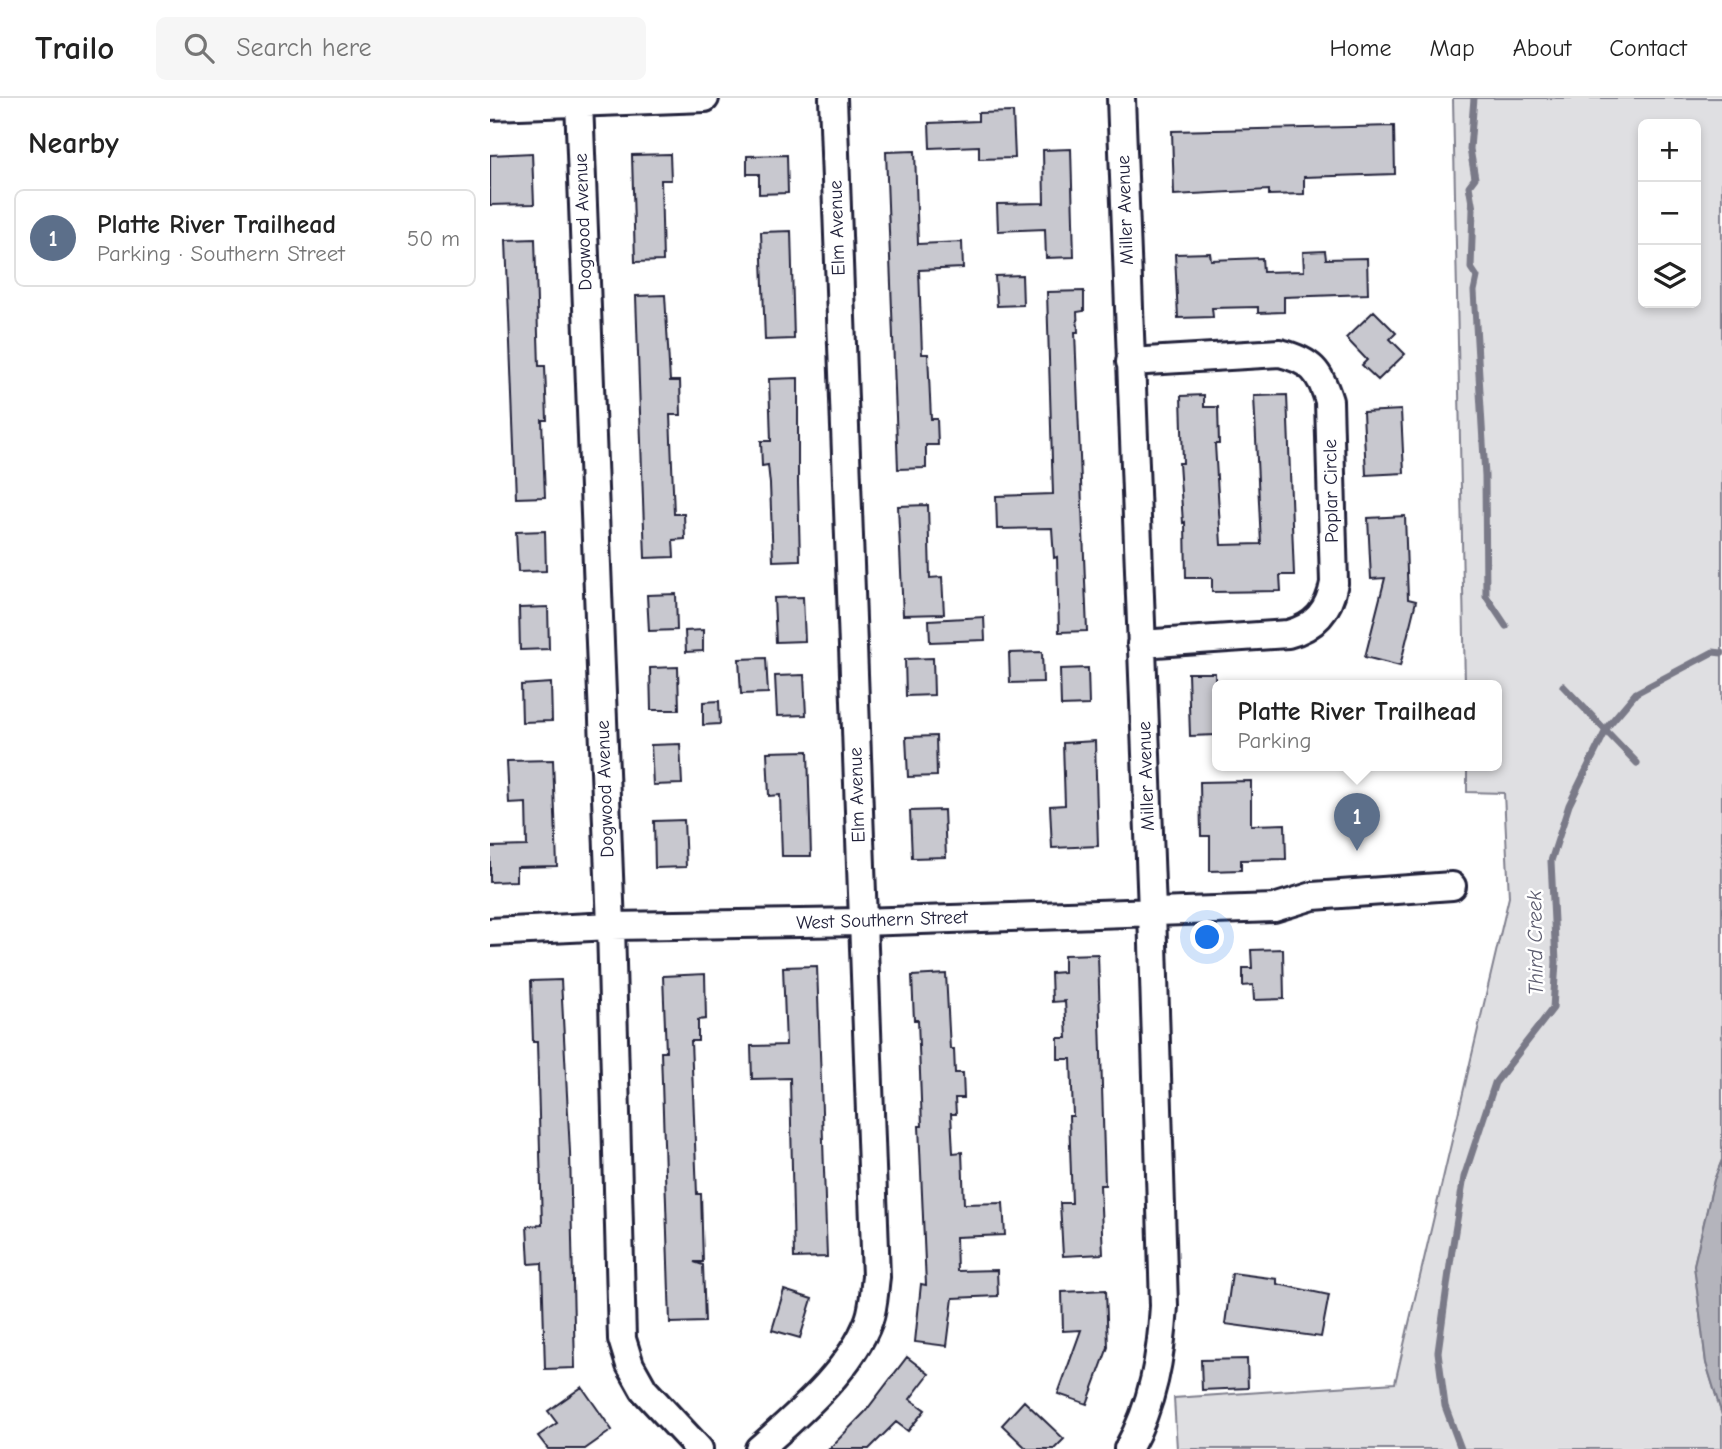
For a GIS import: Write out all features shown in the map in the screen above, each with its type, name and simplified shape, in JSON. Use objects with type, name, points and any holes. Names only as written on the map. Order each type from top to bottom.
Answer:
[{"type":"street","points":[[490,106],[705,98]]},
{"type":"street","name":"Elm Avenue","points":[[759,1449],[800,1412],[856,1346],[869,1321],[876,1277],[833,98]]},
{"type":"street","name":"Miller Avenue","points":[[1121,98],[1164,1306],[1162,1339],[1155,1378],[1128,1449]]},
{"type":"street","name":"Dogwood Avenue","points":[[579,102],[611,926],[622,1339],[630,1365],[644,1390],[699,1449]]},
{"type":"street","name":"Poplar Circle","points":[[1130,362],[1280,353],[1309,364],[1324,384],[1329,401],[1334,583],[1326,610],[1314,623],[1288,634],[1141,644]]},
{"type":"street","name":"West Southern Street","points":[[490,932],[611,926],[861,922],[1274,908],[1313,896],[1452,886]]},
{"type":"shaded area","points":[[1453,98],[1722,98],[1722,1160],[1714,1180],[1694,1265],[1706,1363],[1722,1415],[1722,1449],[1177,1449],[1174,1398],[1395,1383],[1509,897],[1504,793],[1467,792],[1467,771],[1502,771],[1502,680],[1465,680]]},
{"type":"shaded area","points":[[1722,1160],[1722,1415],[1706,1363],[1694,1265],[1714,1180]]},
{"type":"building","points":[[1013,112],[1015,158],[979,159],[979,146],[930,148],[929,123],[978,121],[978,113]]},
{"type":"building","points":[[1394,126],[1395,174],[1304,177],[1304,194],[1269,195],[1269,190],[1174,195],[1172,131]]},
{"type":"building","points":[[1071,149],[1074,257],[1046,258],[1045,229],[998,231],[997,204],[1044,203],[1043,150]]},
{"type":"building","points":[[915,151],[918,244],[962,242],[963,268],[919,270],[922,354],[928,354],[931,419],[937,419],[938,445],[926,445],[926,468],[898,469],[886,152]]},
{"type":"building","points":[[532,153],[534,204],[490,205],[490,155]]},
{"type":"building","points":[[670,154],[671,180],[661,180],[663,261],[635,262],[632,155]]},
{"type":"building","points":[[787,155],[788,193],[759,194],[759,174],[747,174],[747,156]]},
{"type":"building","points":[[791,231],[794,339],[765,340],[761,232]]},
{"type":"building","points":[[535,239],[539,366],[545,366],[547,420],[542,420],[545,497],[516,498],[506,240]]},
{"type":"building","points":[[1325,251],[1326,259],[1367,258],[1368,294],[1284,297],[1284,312],[1258,313],[1258,307],[1212,308],[1213,317],[1178,318],[1175,254],[1210,253],[1211,260],[1262,258],[1263,272],[1304,271],[1303,252]]},
{"type":"building","points":[[1022,275],[1023,305],[997,306],[995,276]]},
{"type":"building","points":[[1084,291],[1084,311],[1077,312],[1078,332],[1075,332],[1087,631],[1059,632],[1057,557],[1054,558],[1052,528],[997,529],[996,496],[1053,494],[1047,292]]},
{"type":"building","points":[[665,295],[670,381],[680,381],[681,415],[670,415],[674,514],[684,514],[685,539],[673,540],[674,557],[645,558],[636,296]]},
{"type":"building","points":[[1374,311],[1396,333],[1390,339],[1405,354],[1378,380],[1362,365],[1367,360],[1346,338]]},
{"type":"building","points":[[798,378],[800,560],[773,561],[770,484],[768,465],[762,466],[761,441],[771,441],[769,379]]},
{"type":"building","points":[[1204,395],[1204,407],[1218,407],[1219,444],[1215,444],[1221,545],[1261,544],[1254,396],[1287,395],[1294,575],[1280,575],[1281,591],[1212,592],[1212,578],[1186,578],[1185,522],[1183,523],[1179,463],[1183,463],[1181,396]]},
{"type":"building","points":[[1401,410],[1404,473],[1366,475],[1363,412]]},
{"type":"building","points":[[928,505],[930,578],[942,577],[944,614],[903,615],[898,506]]},
{"type":"building","points":[[1405,516],[1408,599],[1416,601],[1400,666],[1365,657],[1385,578],[1371,579],[1368,518]]},
{"type":"building","points":[[545,531],[546,571],[518,572],[516,532]]},
{"type":"building","points":[[676,594],[677,630],[649,631],[647,595]]},
{"type":"building","points":[[803,597],[805,641],[776,642],[774,598]]},
{"type":"building","points":[[548,607],[549,649],[520,650],[519,608]]},
{"type":"building","points":[[984,617],[985,640],[930,642],[929,620]]},
{"type":"building","points":[[703,630],[703,651],[686,652],[685,631]]},
{"type":"building","points":[[1042,652],[1043,682],[1010,683],[1009,653]]},
{"type":"building","points":[[766,658],[768,693],[741,694],[739,659]]},
{"type":"building","points":[[933,658],[934,695],[906,696],[905,659]]},
{"type":"building","points":[[678,667],[679,710],[651,710],[650,668]]},
{"type":"building","points":[[1088,668],[1089,705],[1061,706],[1060,669]]},
{"type":"building","points":[[1188,673],[1215,673],[1215,680],[1212,680],[1212,735],[1190,736]]},
{"type":"building","points":[[804,675],[806,715],[777,716],[775,676]]},
{"type":"building","points":[[551,683],[552,721],[522,722],[521,685]]},
{"type":"building","points":[[719,701],[720,724],[703,725],[703,702]]},
{"type":"building","points":[[936,736],[937,776],[908,777],[906,737]]},
{"type":"building","points":[[1095,741],[1098,846],[1052,848],[1050,806],[1065,805],[1063,743]]},
{"type":"building","points":[[680,744],[682,784],[653,785],[651,745]]},
{"type":"building","points":[[808,751],[811,856],[782,856],[780,795],[769,796],[767,752]]},
{"type":"building","points":[[553,760],[557,866],[516,867],[516,881],[490,882],[490,847],[527,846],[526,803],[509,804],[507,761]]},
{"type":"building","points":[[1251,781],[1251,825],[1285,824],[1286,859],[1241,860],[1241,870],[1210,871],[1210,836],[1201,836],[1200,782]]},
{"type":"building","points":[[944,810],[946,857],[912,858],[910,811]]},
{"type":"building","points":[[684,820],[686,867],[655,868],[654,821]]},
{"type":"building","points":[[1283,949],[1284,999],[1254,1000],[1253,985],[1243,986],[1243,968],[1252,968],[1251,950]]},
{"type":"building","points":[[1098,954],[1105,1185],[1100,1185],[1103,1254],[1063,1256],[1060,1203],[1072,1203],[1069,1116],[1073,1116],[1071,1059],[1058,1059],[1058,1038],[1067,1038],[1065,1001],[1052,1002],[1051,973],[1064,972],[1064,955]]},
{"type":"building","points":[[817,966],[827,1257],[794,1258],[790,1078],[752,1079],[751,1046],[786,1045],[783,967]]},
{"type":"building","points":[[705,974],[706,1019],[698,1020],[698,1041],[691,1041],[697,1194],[701,1194],[703,1262],[694,1262],[703,1265],[705,1322],[670,1323],[661,1052],[666,1052],[663,976]]},
{"type":"building","points":[[946,974],[950,1049],[954,1049],[955,1073],[963,1073],[964,1098],[955,1098],[956,1114],[951,1114],[953,1153],[962,1152],[964,1204],[1003,1203],[1005,1235],[956,1237],[957,1271],[997,1270],[998,1296],[953,1298],[947,1346],[915,1342],[921,1284],[926,1285],[919,1126],[922,1126],[918,1020],[914,1020],[912,976]]},
{"type":"building","points":[[561,980],[570,1152],[575,1368],[545,1369],[542,1263],[529,1264],[527,1226],[542,1225],[537,1042],[533,1042],[531,981]]},
{"type":"building","points":[[1232,1273],[1277,1279],[1277,1284],[1329,1295],[1321,1337],[1225,1324]]},
{"type":"building","points":[[784,1290],[812,1299],[800,1338],[772,1330]]},
{"type":"building","points":[[1106,1290],[1108,1347],[1087,1404],[1058,1394],[1081,1330],[1063,1331],[1062,1292]]},
{"type":"building","points":[[907,1357],[929,1374],[910,1399],[925,1410],[908,1431],[896,1422],[869,1449],[829,1449],[865,1412]]},
{"type":"building","points":[[1247,1359],[1248,1388],[1202,1390],[1201,1360]]},
{"type":"building","points":[[582,1387],[612,1430],[585,1449],[548,1449],[538,1436],[557,1423],[548,1411]]},
{"type":"building","points":[[1024,1401],[1064,1439],[1054,1449],[1027,1449],[1002,1425]]},
{"type":"waterway","points":[[1474,98],[1470,149],[1475,178],[1469,186],[1473,209],[1471,268],[1477,277],[1474,291],[1485,476],[1486,596],[1506,626]]},
{"type":"waterway","name":"Third Creek","points":[[1461,1449],[1445,1406],[1438,1352],[1464,1177],[1495,1083],[1553,1008],[1556,962],[1551,861],[1569,805],[1608,726],[1636,693],[1713,652],[1722,653]]},
{"type":"waterway","points":[[1563,686],[1637,763]]},
{"type":"place","name":"Platte River Trailhead","points":[[1357,851]]}]
